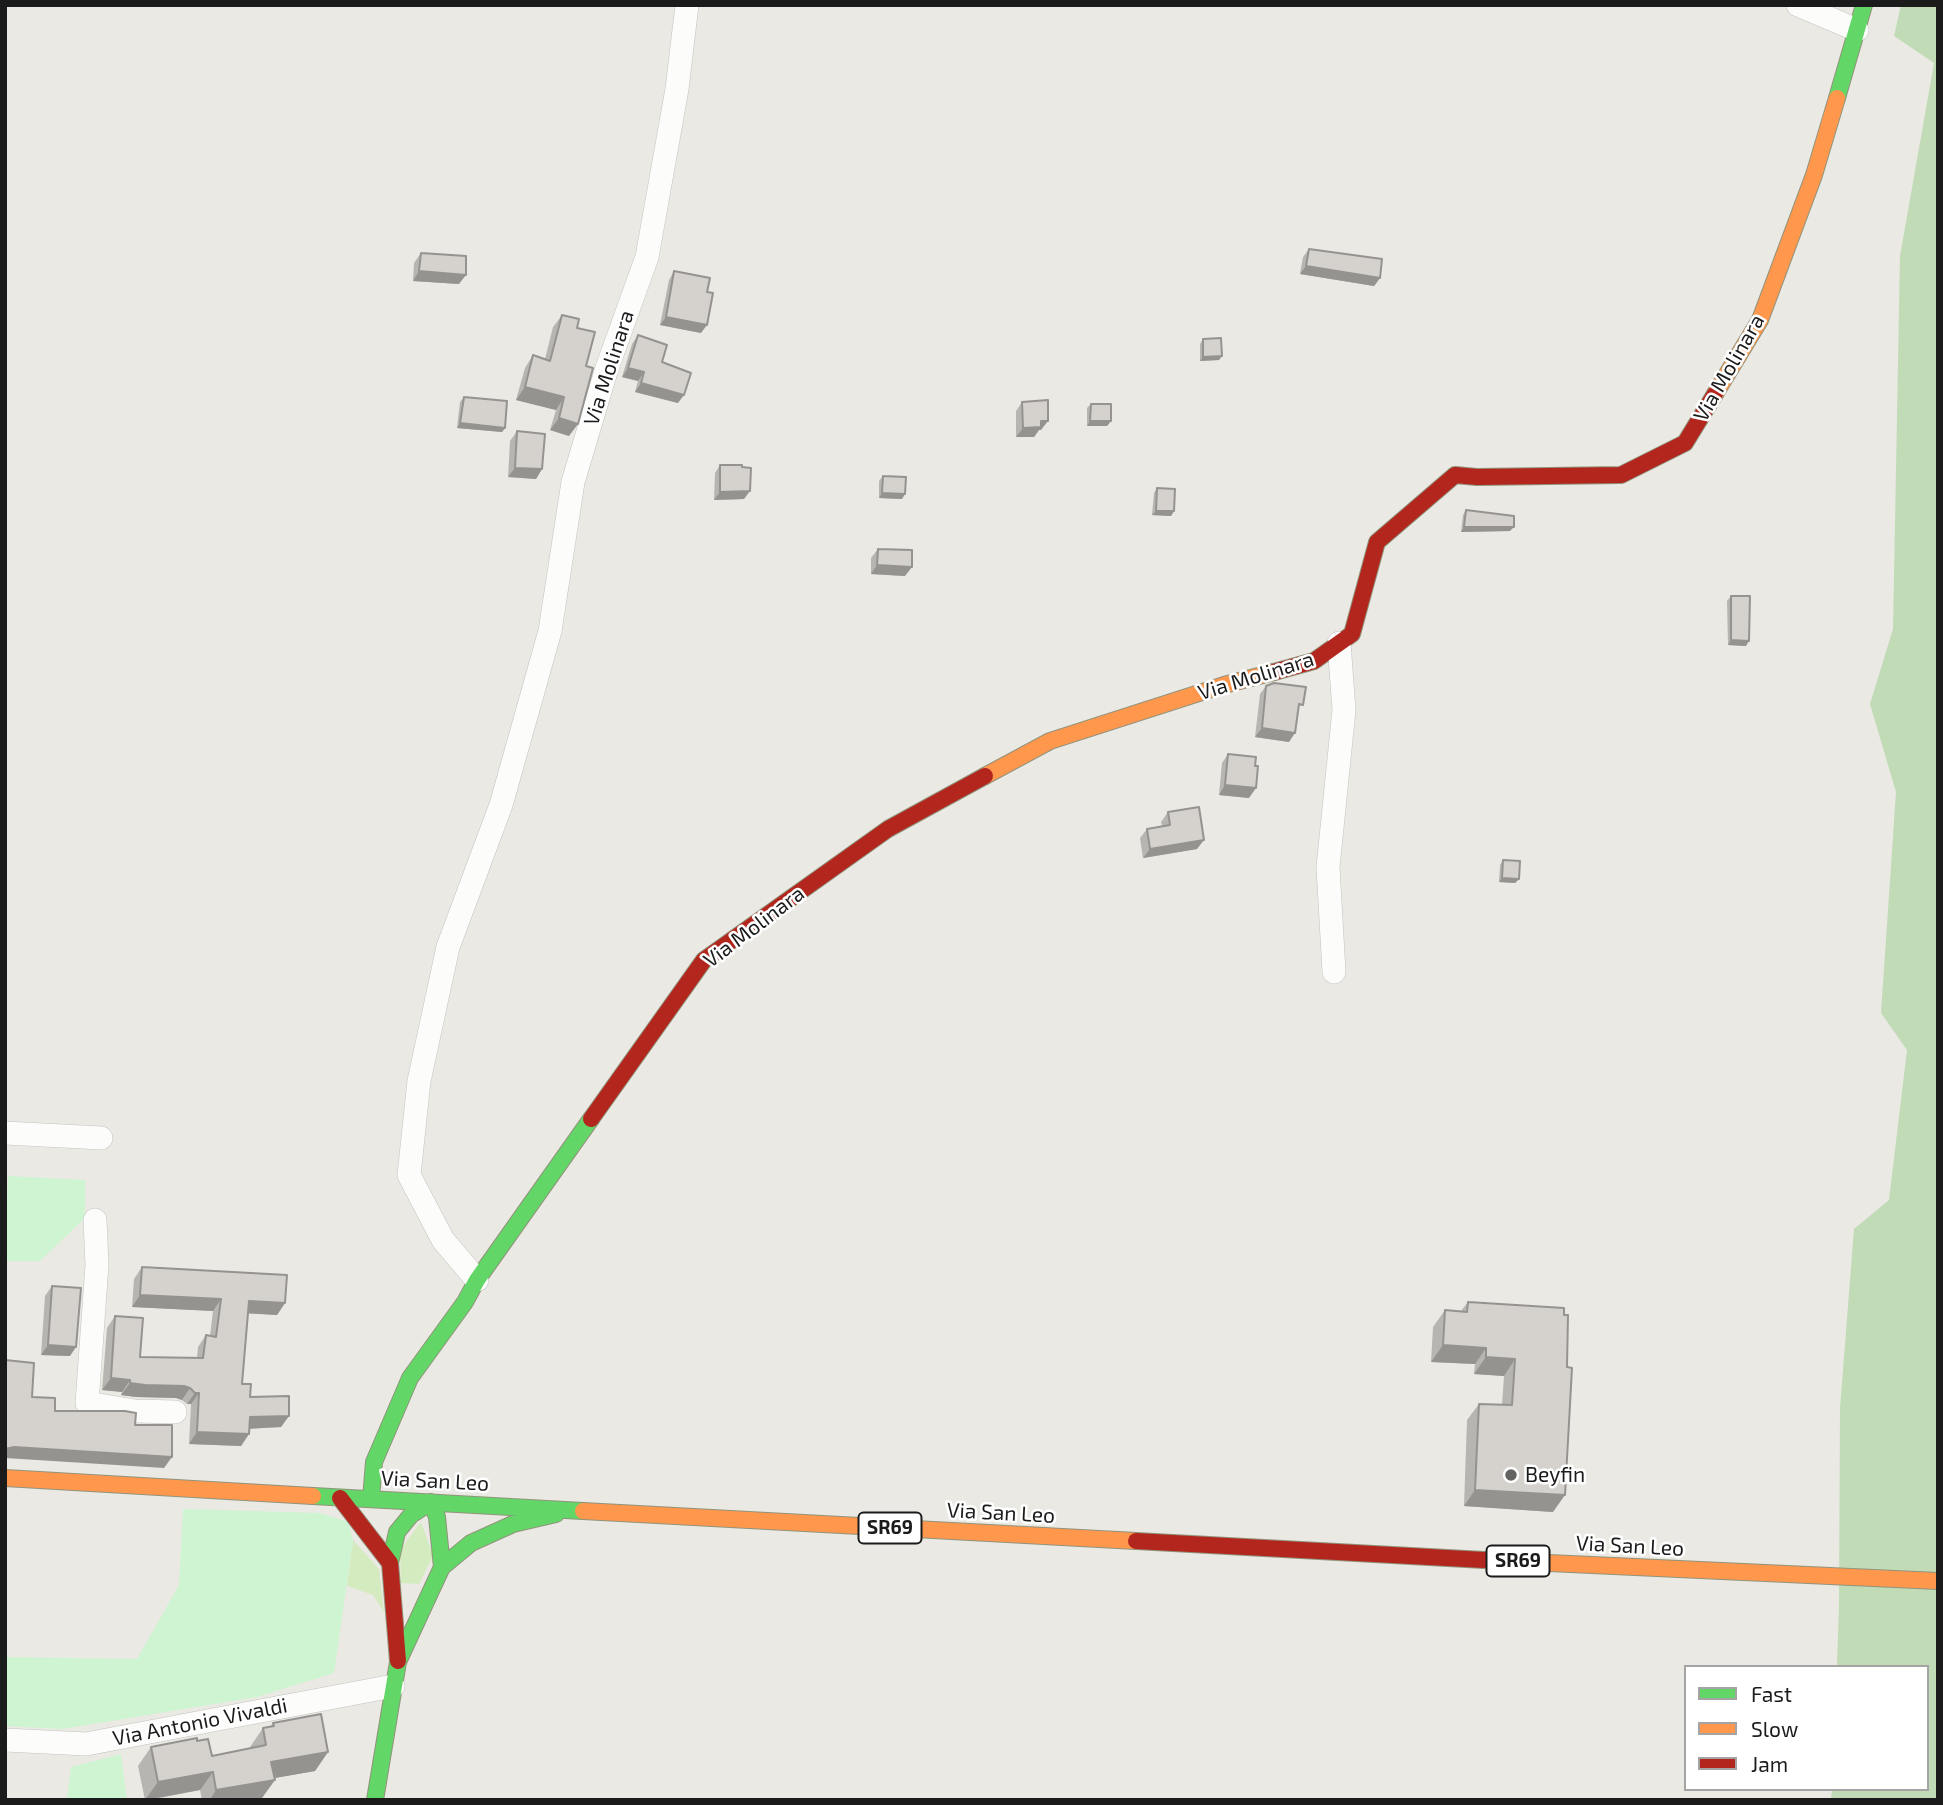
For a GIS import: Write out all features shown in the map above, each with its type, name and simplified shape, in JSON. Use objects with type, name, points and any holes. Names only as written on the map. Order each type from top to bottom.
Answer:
[{"type":"street","name":"Via Molinara","points":[[477,1280],[443,1240],[409,1175],[419,1081],[448,947],[501,805],[550,631],[573,482],[607,368],[647,257],[677,89],[687,5]]},
{"type":"street","points":[[1798,5],[1857,30]]},
{"type":"street","name":"Via Molinara","points":[[371,1499],[374,1462],[410,1378],[704,960],[888,829],[1050,741],[1224,685],[1314,662],[1352,634],[1377,542],[1455,475],[1621,475],[1685,443],[1760,320],[1814,175],[1864,5]]},
{"type":"street","points":[[1334,972],[1328,867],[1344,710],[1339,643]]},
{"type":"street","points":[[5,1133],[101,1138]]},
{"type":"street","points":[[95,1220],[97,1265],[88,1403],[135,1411],[175,1412]]},
{"type":"street","name":"Via San Leo","points":[[5,1478],[1560,1564],[1938,1581]]},
{"type":"street","points":[[340,1498],[390,1563]]},
{"type":"street","points":[[398,1662],[390,1563],[397,1532],[411,1515],[431,1502],[437,1517],[442,1567]]},
{"type":"street","points":[[375,1800],[398,1662],[442,1567],[471,1543],[513,1524],[571,1510]]},
{"type":"street","name":"Via Antonio Vivaldi","points":[[5,1740],[86,1744],[393,1686]]},
{"type":"green space","points":[[1901,5],[1938,5],[1938,1800],[1831,1800],[1832,1791],[1929,1791],[1929,1665],[1837,1665],[1840,1408],[1854,1229],[1889,1200],[1907,1050],[1881,1013],[1896,792],[1870,704],[1893,629],[1900,256],[1934,63],[1894,36]]},
{"type":"green space","points":[[8,1176],[85,1180],[85,1218],[40,1261],[5,1261]]},
{"type":"green space","points":[[183,1509],[320,1513],[348,1522],[353,1540],[334,1673],[257,1697],[63,1729],[5,1726],[5,1657],[137,1659],[179,1585]]},
{"type":"green space","points":[[421,1522],[433,1556],[419,1584],[401,1583],[400,1550]]},
{"type":"green space","points":[[353,1540],[379,1569],[384,1612],[373,1595],[347,1586]]},
{"type":"green space","points":[[121,1754],[127,1800],[67,1800],[71,1767]]},
{"type":"building","points":[[1309,249],[1382,259],[1380,278],[1306,266]]},
{"type":"building","points":[[421,253],[466,256],[466,275],[419,271]]},
{"type":"building","points":[[674,271],[710,278],[707,292],[713,293],[707,325],[666,317]]},
{"type":"building","points":[[562,315],[579,319],[577,328],[595,332],[586,366],[593,368],[578,424],[559,418],[564,397],[525,387],[533,355],[550,361]]},
{"type":"building","points":[[638,335],[667,345],[662,362],[691,373],[684,395],[641,383],[644,372],[628,368]]},
{"type":"building","points":[[1221,338],[1222,356],[1203,357],[1203,339]]},
{"type":"building","points":[[464,397],[507,401],[505,428],[460,423]]},
{"type":"building","points":[[1048,400],[1048,421],[1041,421],[1041,427],[1023,428],[1022,402]]},
{"type":"building","points":[[1091,404],[1111,404],[1111,421],[1090,421]]},
{"type":"building","points":[[517,431],[545,434],[542,469],[515,468]]},
{"type":"building","points":[[720,465],[742,465],[751,468],[750,491],[720,492]]},
{"type":"building","points":[[883,476],[906,477],[905,494],[882,493]]},
{"type":"building","points":[[1157,488],[1175,489],[1174,511],[1156,511]]},
{"type":"building","points":[[1466,510],[1514,516],[1514,527],[1464,527]]},
{"type":"building","points":[[878,549],[912,550],[912,567],[877,565]]},
{"type":"building","points":[[1731,596],[1750,596],[1749,641],[1731,640]]},
{"type":"building","points":[[1274,683],[1306,687],[1303,705],[1299,704],[1295,733],[1262,728],[1266,686]]},
{"type":"building","points":[[1228,754],[1256,757],[1256,788],[1225,785]]},
{"type":"building","points":[[1199,807],[1204,840],[1150,849],[1147,829],[1170,825],[1168,812]]},
{"type":"building","points":[[1503,860],[1520,861],[1519,879],[1502,878]]},
{"type":"building","points":[[142,1267],[287,1275],[285,1303],[249,1301],[242,1384],[251,1384],[250,1397],[289,1396],[289,1416],[250,1417],[249,1434],[197,1432],[199,1393],[184,1386],[145,1385],[111,1378],[115,1316],[143,1318],[140,1357],[203,1358],[206,1335],[216,1337],[221,1299],[140,1295]]},
{"type":"building","points":[[52,1286],[81,1288],[76,1347],[48,1345]]},
{"type":"building","points":[[1468,1302],[1564,1308],[1564,1315],[1568,1315],[1567,1367],[1572,1368],[1565,1495],[1475,1490],[1479,1404],[1512,1405],[1515,1359],[1486,1357],[1486,1348],[1443,1345],[1445,1310],[1467,1312]]},
{"type":"building","points":[[5,1360],[34,1363],[32,1397],[55,1398],[55,1411],[125,1411],[136,1413],[135,1425],[172,1425],[172,1457],[14,1447],[5,1449]]},
{"type":"building","points":[[321,1714],[328,1752],[271,1762],[275,1780],[216,1790],[213,1772],[158,1782],[151,1747],[197,1738],[197,1741],[208,1739],[212,1756],[266,1745],[263,1728],[274,1726],[273,1723]]},
{"type":"traffic: fast","points":[[1837,98],[1864,5]]},
{"type":"traffic: fast","points":[[371,1499],[374,1462],[410,1378],[591,1119]]},
{"type":"traffic: fast","points":[[313,1496],[583,1511]]},
{"type":"traffic: fast","points":[[390,1563],[397,1532],[411,1515],[431,1502],[437,1517],[442,1567]]},
{"type":"traffic: fast","points":[[375,1800],[398,1662],[442,1567],[471,1543],[513,1524],[556,1514]]},
{"type":"traffic: slow","points":[[1715,394],[1760,320],[1814,175],[1837,98]]},
{"type":"traffic: slow","points":[[985,776],[1050,741],[1224,685],[1274,672]]},
{"type":"traffic: slow","points":[[5,1478],[313,1496]]},
{"type":"traffic: slow","points":[[583,1511],[1136,1541]]},
{"type":"traffic: slow","points":[[1484,1560],[1938,1581]]},
{"type":"traffic: jam","points":[[1274,672],[1314,661],[1352,634],[1377,542],[1455,475],[1621,475],[1685,443],[1715,394]]},
{"type":"traffic: jam","points":[[591,1119],[704,960],[888,829],[985,776]]},
{"type":"traffic: jam","points":[[340,1498],[390,1563],[398,1661]]},
{"type":"traffic: jam","points":[[1136,1541],[1484,1560]]},
{"type":"place","name":"Beyfin","points":[[1511,1475]]}]
